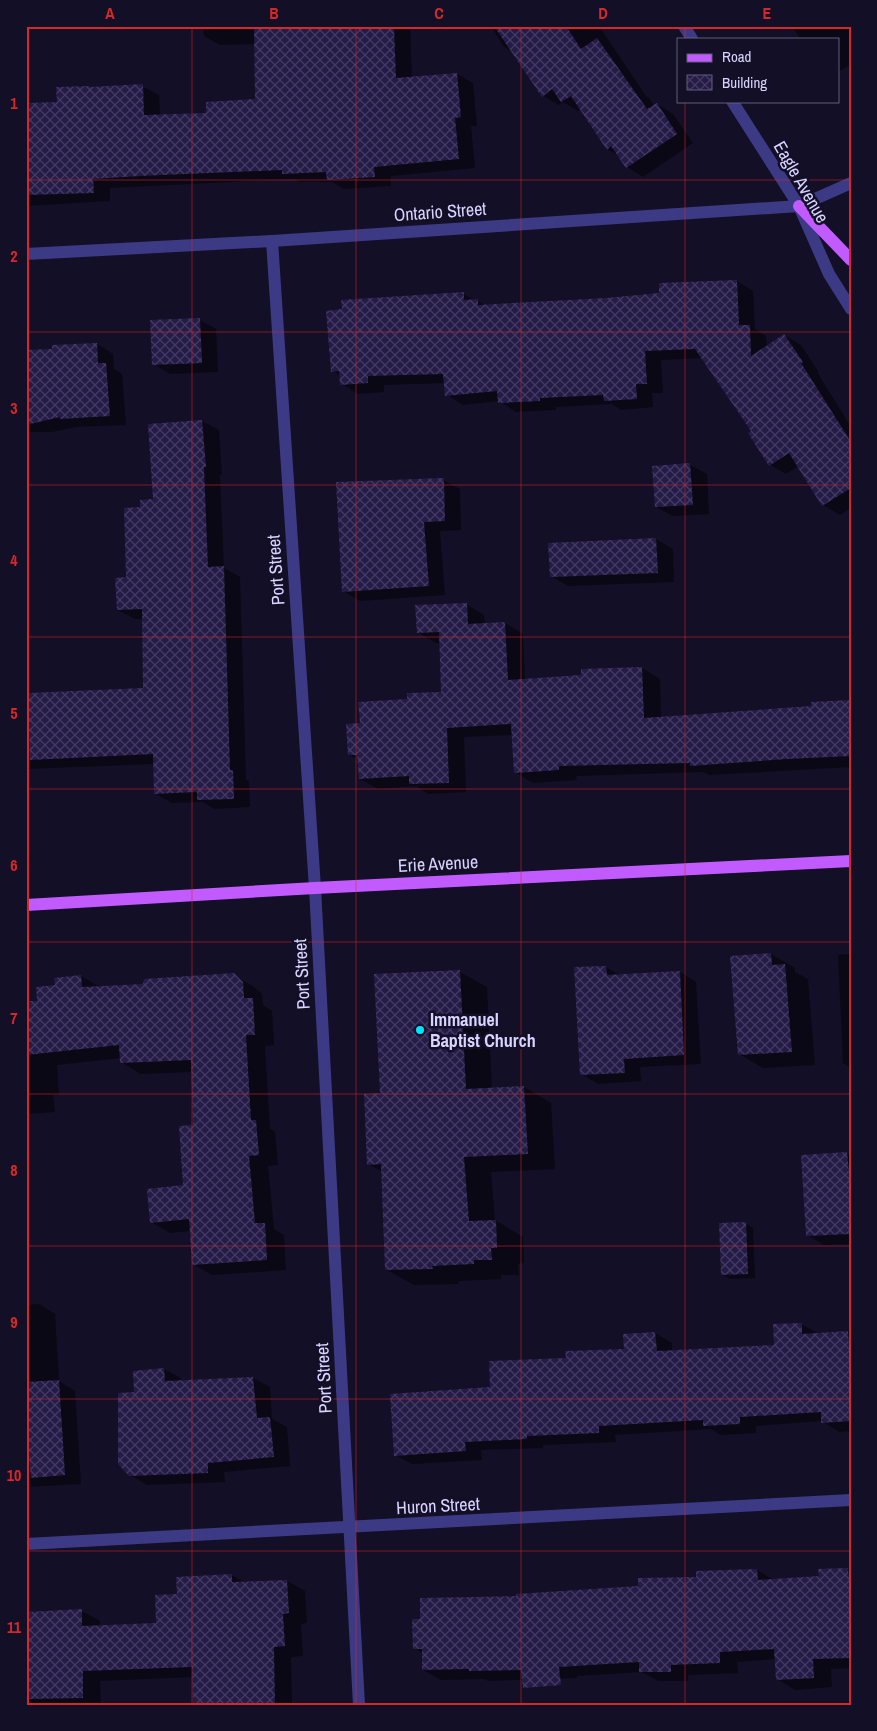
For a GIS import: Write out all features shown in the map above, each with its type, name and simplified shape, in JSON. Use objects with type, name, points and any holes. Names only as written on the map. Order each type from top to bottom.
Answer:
[{"type":"main road","points":[[799,206],[851,260]]},
{"type":"main road","name":"Erie Avenue","points":[[26,905],[315,888],[851,861]]},
{"type":"street","points":[[684,26],[691,38]]},
{"type":"street","name":"Eagle Avenue","points":[[733,102],[799,206],[829,274],[851,309]]},
{"type":"street","name":"Ontario Street","points":[[26,254],[272,241],[799,206],[851,183]]},
{"type":"street","name":"Port Street","points":[[272,241],[315,888],[359,1705]]},
{"type":"street","name":"Huron Street","points":[[26,1544],[851,1500]]},
{"type":"building","points":[[254,26],[394,26],[396,78],[457,73],[461,117],[455,118],[459,159],[374,167],[375,177],[327,180],[326,172],[282,174],[282,170],[139,176],[93,179],[94,193],[26,195],[26,103],[57,102],[56,87],[143,84],[144,115],[206,113],[206,102],[255,99]]},
{"type":"building","points":[[494,26],[566,26],[581,49],[597,38],[647,109],[657,103],[677,134],[626,168],[611,146],[607,150],[571,96],[561,102],[552,89],[542,97]]},
{"type":"building","points":[[737,280],[739,325],[750,325],[751,356],[784,334],[851,442],[851,488],[822,506],[789,453],[769,466],[748,433],[751,431],[695,349],[645,351],[647,384],[636,384],[637,399],[604,401],[603,395],[540,398],[540,401],[498,403],[497,391],[445,396],[443,374],[368,376],[368,383],[340,385],[339,371],[331,372],[326,311],[342,309],[341,300],[464,292],[464,300],[478,299],[478,305],[659,293],[659,283]]},
{"type":"building","points":[[200,318],[202,363],[152,365],[150,320]]},
{"type":"building","points":[[97,343],[98,363],[106,363],[110,416],[60,419],[60,417],[26,425],[26,350],[52,349],[52,345]]},
{"type":"building","points":[[202,420],[206,467],[204,467],[208,567],[224,566],[230,770],[233,770],[234,799],[197,800],[197,792],[154,794],[153,754],[30,760],[28,693],[143,688],[142,609],[117,610],[115,578],[126,577],[124,508],[140,507],[140,500],[153,499],[148,424]]},
{"type":"building","points":[[690,463],[693,505],[655,507],[652,466]]},
{"type":"building","points":[[444,478],[445,521],[424,522],[429,586],[342,592],[336,482]]},
{"type":"building","points":[[656,538],[658,573],[550,577],[548,543]]},
{"type":"building","points":[[467,603],[468,624],[505,622],[508,680],[581,675],[581,669],[642,667],[644,718],[811,706],[811,702],[851,700],[851,756],[690,766],[690,763],[559,766],[559,770],[514,773],[511,724],[447,728],[449,783],[409,784],[409,776],[359,779],[357,755],[348,755],[346,724],[360,723],[358,702],[407,699],[407,693],[441,692],[439,632],[417,633],[415,605]]},
{"type":"building","points":[[771,953],[772,965],[785,964],[792,1052],[738,1055],[730,956]]},
{"type":"building","points":[[606,966],[607,975],[680,971],[684,1055],[624,1059],[625,1073],[580,1075],[574,967]]},
{"type":"building","name":"Immanuel Baptist Church","points":[[460,970],[466,1089],[524,1086],[528,1154],[464,1157],[469,1221],[496,1220],[497,1248],[491,1248],[492,1260],[474,1260],[474,1264],[432,1266],[433,1269],[385,1270],[381,1164],[367,1165],[364,1094],[380,1093],[374,974]]},
{"type":"building","points":[[234,973],[243,982],[244,998],[253,998],[255,1035],[246,1035],[251,1120],[256,1120],[259,1155],[249,1156],[255,1223],[265,1223],[267,1260],[192,1265],[189,1219],[150,1223],[147,1189],[183,1185],[179,1126],[193,1125],[191,1060],[120,1063],[119,1045],[26,1055],[26,1001],[37,1001],[36,987],[55,985],[54,978],[81,975],[82,987],[143,984],[144,979]]},
{"type":"building","points":[[847,1152],[851,1192],[851,1234],[806,1236],[801,1155]]},
{"type":"building","points":[[746,1222],[748,1274],[721,1275],[719,1223]]},
{"type":"building","points":[[802,1323],[802,1334],[848,1331],[851,1421],[821,1423],[821,1412],[740,1417],[740,1424],[703,1426],[703,1420],[599,1426],[599,1433],[527,1436],[527,1439],[465,1442],[466,1451],[394,1456],[390,1394],[490,1387],[489,1361],[566,1358],[565,1351],[624,1349],[623,1334],[655,1332],[657,1351],[774,1345],[773,1324]]},
{"type":"building","points":[[164,1368],[165,1381],[253,1377],[257,1418],[270,1417],[274,1457],[208,1463],[208,1473],[129,1476],[118,1464],[118,1393],[134,1392],[133,1371]]},
{"type":"building","points":[[59,1380],[65,1475],[31,1478],[26,1428],[26,1382]]},
{"type":"building","points":[[848,1568],[849,1578],[851,1578],[851,1658],[813,1659],[814,1678],[776,1680],[774,1649],[720,1652],[720,1663],[671,1665],[671,1672],[639,1672],[639,1662],[559,1667],[561,1685],[523,1688],[521,1670],[422,1670],[422,1649],[413,1649],[412,1619],[420,1619],[420,1598],[516,1596],[516,1594],[638,1586],[638,1578],[696,1577],[696,1571],[757,1569],[758,1580],[819,1576],[818,1569]]},
{"type":"building","points":[[232,1574],[232,1582],[287,1580],[289,1613],[283,1614],[285,1646],[274,1647],[275,1705],[193,1705],[192,1667],[83,1671],[83,1698],[26,1699],[26,1612],[82,1609],[82,1626],[156,1623],[155,1595],[177,1594],[176,1577]]},
{"type":"place","name":"Immanuel Baptist Church","points":[[420,1030]]}]
